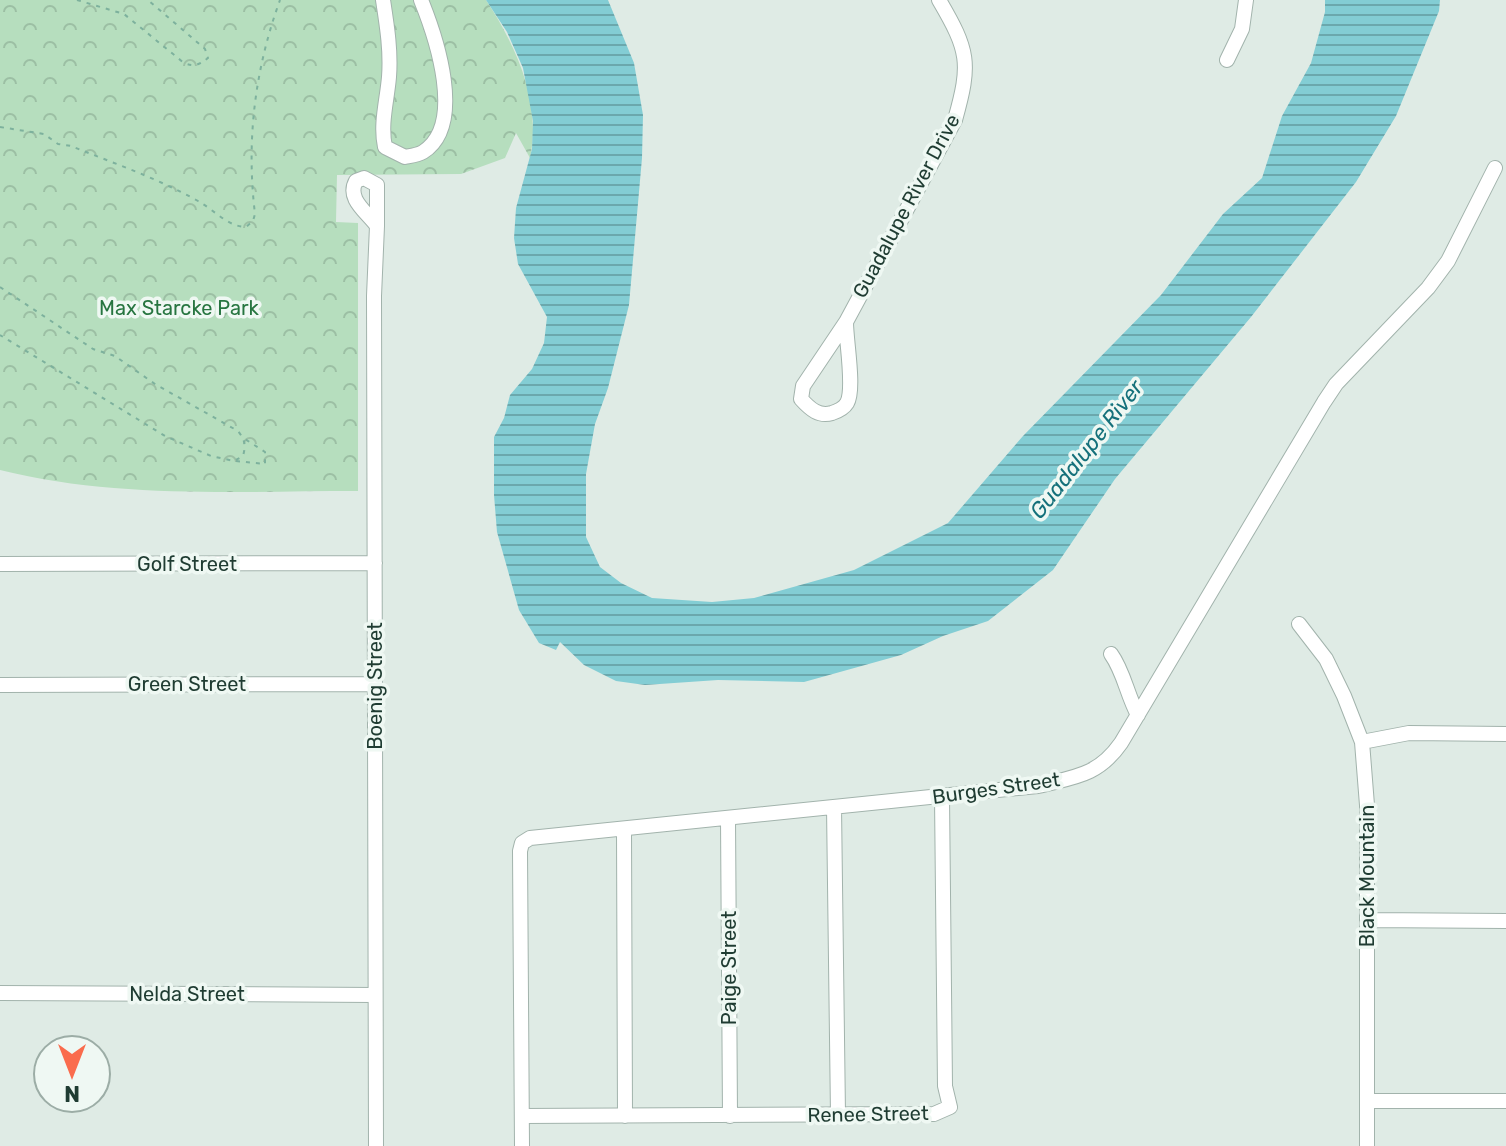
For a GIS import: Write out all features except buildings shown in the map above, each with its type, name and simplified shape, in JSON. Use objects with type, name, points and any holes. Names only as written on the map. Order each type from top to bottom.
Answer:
[{"type":"street","points":[[383,0],[389,42],[389,78],[382,135],[385,147],[405,157],[422,153],[436,139],[445,115],[444,83],[421,0]]},
{"type":"street","name":"Guadalupe River Drive","points":[[846,322],[851,389],[847,405],[837,412],[823,415],[810,409],[801,399],[803,386],[846,322],[955,120],[965,85],[966,57],[957,31],[939,0]]},
{"type":"street","points":[[1227,60],[1242,29],[1246,0]]},
{"type":"street","name":"Burges Street","points":[[522,1146],[522,843],[530,838],[1038,786],[1090,773],[1111,757],[1138,715],[1336,384],[1428,288],[1448,261],[1495,168]]},
{"type":"street","name":"Boenig Street","points":[[376,1146],[374,296],[377,226]]},
{"type":"street","name":"Golf Street","points":[[0,564],[375,563]]},
{"type":"street","name":"Black Mountain","points":[[1299,624],[1326,659],[1362,742],[1367,805],[1367,1146]]},
{"type":"street","points":[[1111,654],[1119,664],[1128,696],[1138,715]]},
{"type":"street","name":"Green Street","points":[[0,685],[374,684]]},
{"type":"street","points":[[1362,742],[1409,733],[1506,734]]},
{"type":"street","name":"Renee Street","points":[[523,1116],[934,1114],[950,1107],[945,1086],[942,797]]},
{"type":"street","points":[[834,807],[838,1115]]},
{"type":"street","name":"Paige Street","points":[[728,819],[730,1116]]},
{"type":"street","points":[[624,830],[625,1116]]},
{"type":"street","points":[[1368,920],[1506,921]]},
{"type":"street","name":"Nelda Street","points":[[0,993],[375,995]]},
{"type":"street","points":[[1367,1101],[1506,1101]]},
{"type":"path","points":[[77,0],[124,14],[184,63],[200,65],[208,58],[205,49],[148,0]]},
{"type":"path","points":[[0,127],[44,134],[58,144],[71,146],[171,186],[237,227],[246,227],[255,214],[252,140],[261,59],[280,0]]},
{"type":"path","points":[[0,287],[93,349],[115,356],[155,384],[238,431],[265,452],[265,464],[211,456],[165,436],[0,335]]},
{"type":"path","points":[[234,461],[243,456],[246,446],[244,438]]},
{"type":"green space","name":"Max Starcke Park","points":[[0,0],[486,0],[507,36],[524,75],[532,116],[530,158],[516,133],[505,158],[461,174],[337,175],[336,222],[358,223],[358,491],[133,489],[88,486],[0,470]]},
{"type":"water","name":"Guadalupe River","points":[[486,0],[608,0],[634,63],[643,115],[629,305],[608,388],[595,424],[586,474],[586,537],[600,567],[621,583],[652,598],[712,602],[754,598],[854,570],[948,523],[1023,436],[1161,295],[1223,214],[1262,178],[1282,116],[1311,63],[1325,12],[1325,0],[1440,0],[1439,11],[1396,116],[1356,182],[1251,317],[1115,479],[1053,570],[988,621],[943,636],[901,655],[804,682],[718,680],[645,685],[616,681],[584,665],[560,642],[556,650],[539,643],[519,610],[497,532],[494,437],[504,418],[510,395],[532,369],[544,343],[547,317],[518,264],[514,238],[516,208],[532,149],[533,121],[523,68],[507,32]]}]
